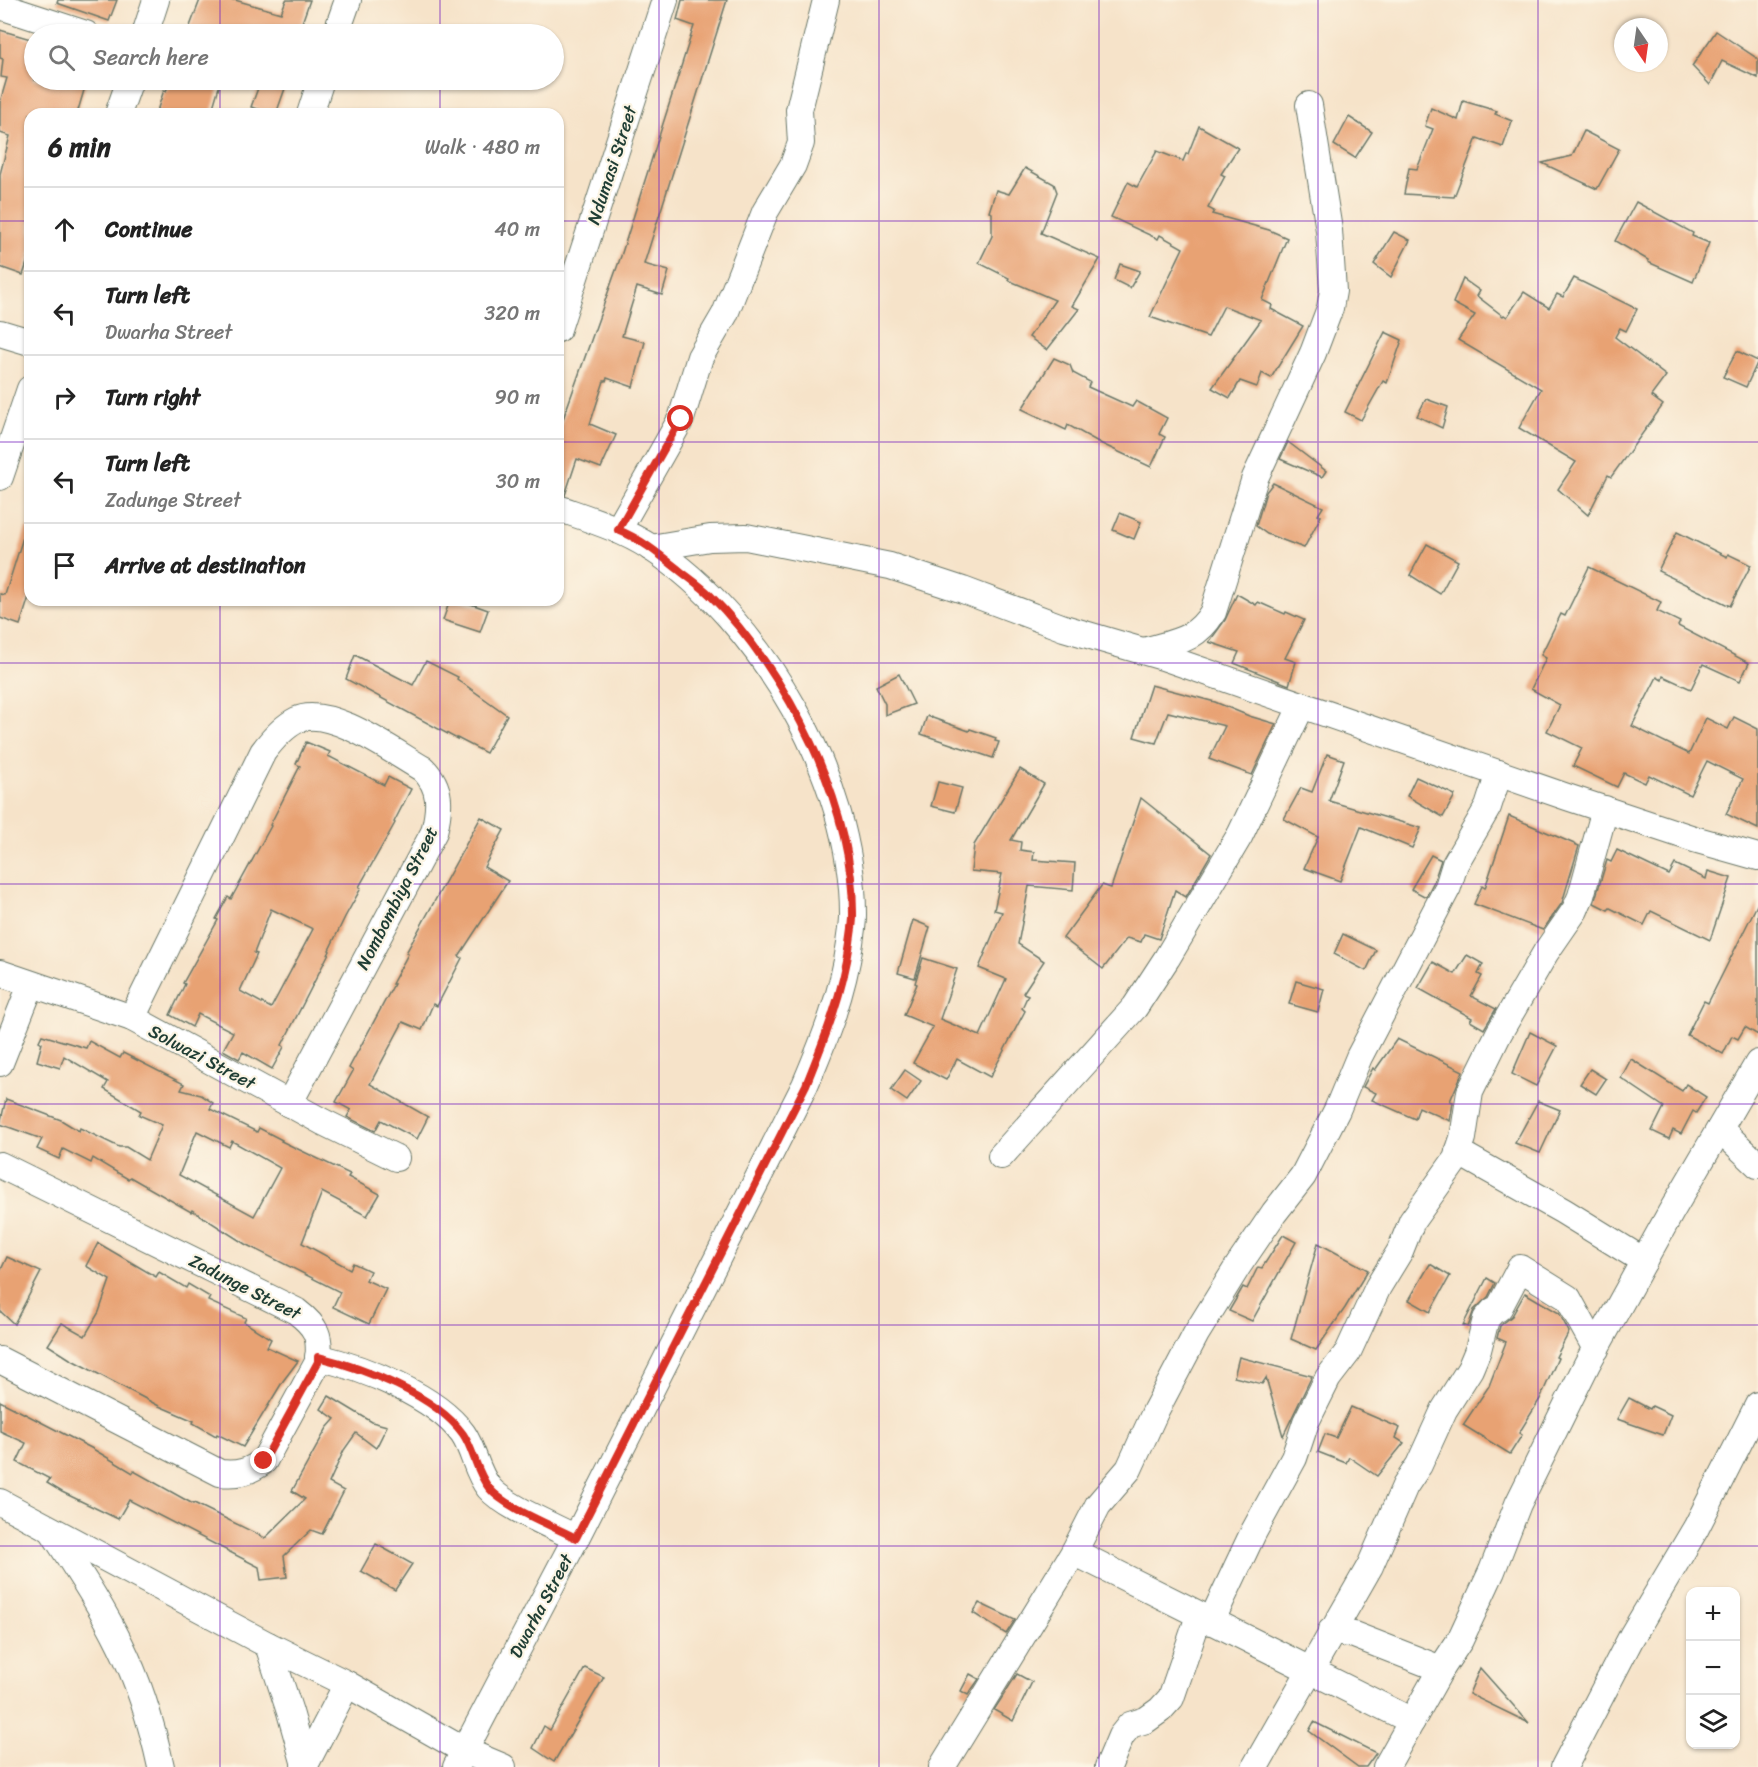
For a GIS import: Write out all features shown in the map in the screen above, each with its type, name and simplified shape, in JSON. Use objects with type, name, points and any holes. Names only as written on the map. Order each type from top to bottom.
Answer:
[{"type":"street","points":[[148,24],[156,0]]},
{"type":"street","points":[[340,24],[348,0]]},
{"type":"street","name":"Ndumasi Street","points":[[564,311],[665,0]]},
{"type":"street","points":[[618,530],[681,419],[700,357],[725,314],[765,212],[793,165],[801,143],[799,110],[826,0]]},
{"type":"street","points":[[0,6],[55,24]]},
{"type":"street","points":[[120,108],[126,90]]},
{"type":"street","points":[[312,108],[318,90]]},
{"type":"street","points":[[1144,651],[1190,637],[1205,626],[1213,612],[1255,478],[1313,353],[1330,308],[1333,291],[1329,230],[1309,105]]},
{"type":"street","points":[[0,333],[24,340]]},
{"type":"street","points":[[0,477],[24,407]]},
{"type":"street","name":"Dwarha Street","points":[[461,1759],[806,1085],[834,1015],[846,972],[854,916],[848,859],[836,803],[809,737],[752,644],[710,595],[651,548],[618,530],[564,510]]},
{"type":"street","points":[[651,548],[710,538],[746,537],[890,566],[1065,628],[1144,651],[1694,839],[1758,857]]},
{"type":"street","points":[[1001,1156],[1135,1007],[1240,835],[1302,705]]},
{"type":"street","name":"Nombombiya Street","points":[[132,1018],[263,752],[273,739],[299,719],[321,716],[345,724],[423,769],[431,777],[438,792],[437,818],[434,832],[289,1104]]},
{"type":"street","points":[[942,1767],[1074,1552],[1098,1505],[1129,1469],[1161,1400],[1232,1275],[1274,1213],[1303,1176],[1337,1110],[1359,1057],[1448,887],[1455,864],[1488,807],[1499,773]]},
{"type":"street","points":[[1108,1767],[1121,1736],[1130,1725],[1146,1720],[1171,1698],[1205,1619],[1294,1458],[1306,1422],[1328,1378],[1347,1352],[1378,1287],[1400,1251],[1412,1221],[1456,1159],[1463,1138],[1470,1092],[1499,1032],[1546,952],[1575,910],[1605,809]]},
{"type":"street","name":"Solwazi Street","points":[[0,973],[132,1018],[289,1104],[396,1158]]},
{"type":"street","points":[[0,1063],[31,985]]},
{"type":"street","points":[[1386,1767],[1441,1669],[1460,1640],[1492,1571],[1518,1504],[1596,1348],[1758,1063]]},
{"type":"street","points":[[1720,1129],[1758,1165]]},
{"type":"street","points":[[1458,1152],[1563,1210],[1644,1261]]},
{"type":"street","name":"Zadunge Street","points":[[0,1165],[296,1311],[314,1326],[318,1334],[318,1357]]},
{"type":"street","points":[[1255,1767],[1370,1566],[1405,1486],[1428,1450],[1436,1427],[1470,1369],[1478,1350],[1486,1319],[1499,1308],[1520,1268],[1568,1298],[1596,1348]]},
{"type":"street","points":[[0,1360],[220,1473],[232,1474],[250,1472],[264,1461],[318,1362],[318,1357],[348,1364],[416,1394],[446,1417],[463,1434],[479,1472],[489,1488],[506,1502],[576,1538]]},
{"type":"street","points":[[1564,1767],[1632,1636],[1696,1528],[1758,1405]]},
{"type":"street","points":[[0,1502],[268,1645],[347,1684],[461,1759],[503,1767]]},
{"type":"street","points":[[51,1529],[121,1644],[151,1724],[161,1767]]},
{"type":"street","points":[[1074,1552],[1412,1721]]},
{"type":"street","points":[[1331,1631],[1354,1635],[1441,1669]]},
{"type":"street","points":[[268,1645],[290,1712],[304,1766]]},
{"type":"street","points":[[304,1766],[347,1684]]},
{"type":"building","points":[[58,0],[117,0],[109,21],[57,3]]},
{"type":"building","points":[[200,0],[235,0],[281,13],[286,0],[310,0],[302,24],[191,24]]},
{"type":"building","points":[[682,0],[727,0],[644,264],[669,271],[662,295],[637,287],[622,336],[645,342],[633,387],[607,378],[604,381],[590,424],[616,435],[601,468],[577,459],[565,495],[564,416],[621,256],[694,26],[677,20]]},
{"type":"building","points":[[0,30],[24,37],[24,90],[84,90],[79,108],[24,108],[23,275],[0,267],[0,174],[10,136],[0,133],[0,102],[7,78],[1,77],[3,59],[0,58]]},
{"type":"building","points":[[1716,31],[1758,59],[1758,78],[1722,61],[1710,85],[1692,66]]},
{"type":"building","points":[[164,90],[218,90],[213,108],[158,108]]},
{"type":"building","points":[[257,90],[284,90],[278,108],[251,107]]},
{"type":"building","points":[[1463,101],[1497,111],[1495,114],[1512,121],[1503,147],[1477,138],[1454,197],[1404,194],[1409,168],[1417,169],[1433,129],[1425,126],[1431,108],[1458,120]]},
{"type":"building","points":[[1349,117],[1372,132],[1355,158],[1334,145]]},
{"type":"building","points":[[1199,126],[1238,148],[1221,174],[1225,176],[1208,208],[1214,211],[1212,214],[1269,230],[1287,238],[1262,300],[1272,305],[1271,309],[1303,326],[1271,378],[1262,373],[1257,387],[1240,381],[1230,398],[1212,388],[1261,320],[1224,306],[1208,337],[1150,317],[1183,248],[1160,235],[1158,239],[1111,217],[1128,182],[1137,187],[1157,151],[1183,161]]},
{"type":"building","points":[[1584,131],[1619,149],[1597,189],[1542,163],[1572,156]]},
{"type":"building","points":[[1025,168],[1054,184],[1057,192],[1041,233],[1100,259],[1072,306],[1079,309],[1047,350],[1029,337],[1055,300],[1008,280],[1009,278],[979,263],[992,236],[992,213],[989,212],[996,190],[1009,194]]},
{"type":"building","points":[[1636,202],[1693,233],[1692,236],[1709,243],[1693,282],[1648,262],[1615,241]]},
{"type":"building","points":[[1394,232],[1410,240],[1391,277],[1374,264]]},
{"type":"building","points":[[1120,264],[1140,271],[1130,288],[1114,280]]},
{"type":"building","points":[[1574,278],[1637,309],[1626,331],[1620,328],[1615,337],[1666,376],[1651,396],[1663,405],[1611,477],[1608,475],[1588,515],[1558,489],[1576,462],[1519,428],[1541,389],[1458,340],[1475,315],[1453,303],[1463,279],[1480,291],[1477,296],[1507,317],[1524,292],[1549,308],[1557,294],[1563,297]]},
{"type":"building","points":[[1385,332],[1402,340],[1387,383],[1383,381],[1361,420],[1345,412]]},
{"type":"building","points":[[1737,351],[1758,361],[1746,387],[1723,377]]},
{"type":"building","points":[[1054,358],[1070,365],[1073,373],[1090,382],[1088,387],[1132,407],[1136,401],[1167,418],[1159,434],[1165,437],[1151,467],[1068,425],[1066,430],[1022,409]]},
{"type":"building","points":[[1426,399],[1448,407],[1442,428],[1417,416]]},
{"type":"building","points":[[1288,442],[1326,471],[1322,477],[1280,459]]},
{"type":"building","points":[[1273,483],[1323,507],[1318,515],[1321,516],[1304,548],[1267,534],[1256,526],[1266,492]]},
{"type":"building","points":[[1120,513],[1141,522],[1134,539],[1113,530]]},
{"type":"building","points":[[1677,532],[1727,557],[1728,554],[1751,565],[1730,606],[1658,571]]},
{"type":"building","points":[[24,534],[24,606],[26,606],[20,625],[0,618],[0,594],[5,595]]},
{"type":"building","points":[[1427,544],[1458,561],[1440,594],[1410,575]]},
{"type":"building","points":[[1589,567],[1661,602],[1657,611],[1680,622],[1678,626],[1749,663],[1740,681],[1703,664],[1691,689],[1663,676],[1662,680],[1657,677],[1632,726],[1689,754],[1706,718],[1728,729],[1734,717],[1758,729],[1758,829],[1726,814],[1743,779],[1707,761],[1690,795],[1649,775],[1645,783],[1624,773],[1617,787],[1573,766],[1582,748],[1547,731],[1560,705],[1531,689],[1546,658],[1541,655],[1561,614],[1565,616]]},
{"type":"building","points":[[1237,594],[1256,605],[1258,602],[1304,620],[1285,658],[1296,662],[1289,685],[1234,663],[1239,652],[1209,642],[1225,620]]},
{"type":"building","points":[[448,606],[477,606],[488,610],[480,632],[443,620]]},
{"type":"building","points":[[355,655],[413,685],[426,661],[458,677],[457,679],[507,715],[486,753],[346,679]]},
{"type":"building","points":[[899,674],[914,704],[885,715],[885,704],[876,686]]},
{"type":"building","points":[[1151,685],[1215,702],[1276,724],[1252,775],[1209,759],[1225,726],[1168,712],[1156,743],[1134,737]]},
{"type":"building","points":[[927,716],[996,738],[995,741],[999,742],[993,758],[921,734]]},
{"type":"building","points":[[306,742],[330,752],[328,756],[384,785],[388,777],[411,789],[395,823],[359,887],[361,888],[272,1069],[243,1052],[239,1059],[223,1050],[233,1032],[198,1014],[192,1027],[170,1015],[185,984],[183,983],[218,920],[216,919],[228,897],[231,899],[271,826],[300,766],[296,764]],"holes":[[[271,909],[313,929],[271,1008],[240,991],[257,954],[254,953]]]},
{"type":"building","points":[[1327,754],[1344,760],[1329,801],[1421,828],[1412,848],[1361,827],[1340,881],[1304,868],[1318,837],[1284,819],[1301,788],[1312,792]]},
{"type":"building","points":[[1020,769],[1044,784],[1011,840],[1021,842],[1020,850],[1034,852],[1033,860],[1075,863],[1073,890],[1029,886],[1018,944],[1044,961],[1023,993],[1028,995],[1022,1008],[1025,1011],[990,1077],[957,1059],[946,1080],[913,1063],[933,1027],[904,1015],[917,984],[915,983],[923,958],[957,969],[940,1019],[980,1036],[1006,979],[979,968],[1002,912],[994,910],[1002,874],[971,871],[974,845]]},
{"type":"building","points":[[1416,777],[1455,795],[1443,817],[1407,796]]},
{"type":"building","points":[[938,782],[962,788],[955,812],[931,806]]},
{"type":"building","points":[[1141,798],[1211,854],[1186,897],[1175,890],[1159,939],[1144,934],[1141,942],[1127,938],[1103,969],[1063,938],[1102,885],[1111,888]]},
{"type":"building","points":[[1509,816],[1579,846],[1562,903],[1543,930],[1474,904],[1482,886],[1485,888]]},
{"type":"building","points":[[481,817],[504,830],[484,867],[508,881],[459,956],[462,958],[437,1006],[433,1004],[422,1030],[403,1022],[370,1084],[428,1117],[417,1139],[381,1120],[375,1131],[347,1117],[351,1110],[336,1102],[353,1071],[349,1068],[394,984],[392,984],[408,954],[406,953]]},
{"type":"building","points":[[1617,850],[1669,875],[1675,864],[1706,879],[1708,871],[1731,878],[1710,940],[1651,911],[1644,925],[1610,908],[1608,910],[1594,903],[1607,860],[1611,862]]},
{"type":"building","points":[[1431,855],[1441,860],[1426,897],[1411,889]]},
{"type":"building","points":[[1758,903],[1758,1035],[1745,1027],[1738,1039],[1732,1036],[1723,1054],[1687,1035],[1704,1001],[1708,1003]]},
{"type":"building","points":[[913,920],[930,927],[915,978],[898,973]]},
{"type":"building","points":[[1343,934],[1376,950],[1366,971],[1334,954]]},
{"type":"building","points":[[1467,955],[1483,964],[1478,974],[1482,976],[1471,996],[1496,1009],[1484,1029],[1470,1021],[1472,1018],[1418,988],[1433,962],[1455,974]]},
{"type":"building","points":[[1296,981],[1324,989],[1318,1012],[1289,1004]]},
{"type":"building","points":[[1530,1032],[1557,1046],[1536,1086],[1512,1074]]},
{"type":"building","points":[[42,1035],[86,1048],[89,1041],[120,1058],[123,1053],[184,1084],[181,1090],[201,1095],[213,1103],[210,1109],[257,1132],[259,1128],[350,1174],[348,1177],[380,1194],[367,1216],[322,1192],[302,1243],[350,1269],[353,1263],[370,1271],[366,1280],[386,1289],[369,1324],[333,1307],[340,1292],[245,1244],[192,1210],[191,1212],[130,1177],[128,1179],[93,1158],[91,1163],[63,1149],[59,1159],[37,1149],[42,1139],[0,1124],[6,1099],[61,1120],[79,1131],[80,1128],[119,1147],[126,1147],[147,1160],[162,1125],[139,1115],[141,1111],[104,1089],[108,1082],[64,1056],[60,1068],[37,1061],[42,1043],[39,1041]],"holes":[[[197,1131],[229,1147],[232,1141],[280,1168],[254,1216],[179,1175]]]},
{"type":"building","points":[[1397,1039],[1463,1071],[1450,1101],[1453,1102],[1450,1121],[1419,1107],[1415,1119],[1372,1100],[1376,1093],[1363,1087],[1373,1068],[1375,1070]]},
{"type":"building","points":[[1631,1059],[1682,1091],[1686,1084],[1706,1097],[1696,1113],[1693,1111],[1681,1134],[1673,1130],[1669,1139],[1652,1131],[1664,1107],[1621,1078]]},
{"type":"building","points":[[1590,1069],[1606,1079],[1596,1094],[1580,1084]]},
{"type":"building","points":[[905,1070],[921,1081],[907,1101],[891,1090]]},
{"type":"building","points":[[1538,1101],[1560,1110],[1540,1153],[1515,1143]]},
{"type":"building","points":[[1283,1235],[1296,1242],[1252,1321],[1229,1311],[1243,1287],[1247,1289],[1258,1267],[1262,1268]]},
{"type":"building","points":[[98,1243],[156,1277],[159,1272],[186,1288],[188,1284],[210,1297],[208,1301],[246,1318],[244,1322],[271,1339],[267,1347],[298,1361],[283,1381],[243,1447],[217,1434],[216,1436],[193,1423],[194,1421],[159,1406],[48,1345],[62,1323],[85,1336],[99,1312],[110,1280],[86,1266]]},
{"type":"building","points":[[1318,1243],[1368,1270],[1316,1350],[1291,1339]]},
{"type":"building","points":[[7,1257],[41,1272],[14,1324],[0,1311],[0,1272]]},
{"type":"building","points":[[1430,1264],[1450,1276],[1430,1312],[1409,1300]]},
{"type":"building","points":[[1487,1278],[1495,1283],[1488,1297],[1474,1310],[1468,1327],[1463,1325]]},
{"type":"building","points":[[1525,1293],[1559,1313],[1569,1332],[1556,1357],[1558,1358],[1540,1399],[1519,1433],[1522,1435],[1510,1454],[1463,1425],[1489,1386],[1506,1342],[1497,1338],[1500,1326],[1512,1316]]},
{"type":"building","points":[[1239,1357],[1312,1376],[1283,1436],[1266,1378],[1262,1384],[1234,1377]]},
{"type":"building","points":[[329,1396],[372,1422],[387,1426],[376,1448],[356,1433],[344,1450],[329,1483],[344,1491],[322,1534],[311,1530],[284,1556],[287,1577],[261,1580],[259,1567],[129,1500],[118,1519],[62,1492],[47,1483],[50,1479],[17,1462],[26,1443],[0,1431],[0,1401],[93,1449],[133,1473],[134,1471],[193,1504],[265,1538],[305,1499],[292,1491],[327,1428],[335,1419],[321,1409]]},
{"type":"building","points":[[1629,1398],[1650,1409],[1652,1406],[1671,1415],[1663,1435],[1617,1419]]},
{"type":"building","points":[[1351,1407],[1400,1428],[1396,1438],[1404,1443],[1377,1476],[1349,1457],[1346,1463],[1318,1452],[1325,1434],[1336,1438]]},
{"type":"building","points":[[376,1544],[412,1564],[395,1590],[361,1571]]},
{"type":"building","points":[[979,1603],[1015,1620],[1006,1634],[973,1613]]},
{"type":"building","points":[[585,1668],[604,1677],[554,1762],[533,1748],[544,1726],[550,1730]]},
{"type":"building","points":[[1480,1668],[1529,1723],[1469,1694]]},
{"type":"building","points":[[970,1674],[979,1679],[968,1695],[961,1691]]},
{"type":"building","points":[[1017,1674],[1032,1682],[1013,1721],[994,1710]]},
{"type":"building","points":[[1314,1722],[1376,1753],[1366,1767],[1358,1767],[1309,1731]]},
{"type":"route","points":[[264,1461],[318,1362],[318,1357],[348,1364],[416,1394],[446,1417],[463,1434],[479,1472],[489,1488],[506,1502],[576,1538],[806,1085],[834,1015],[846,972],[854,916],[848,859],[836,803],[809,737],[752,644],[710,595],[651,548],[618,530],[681,419]]}]
